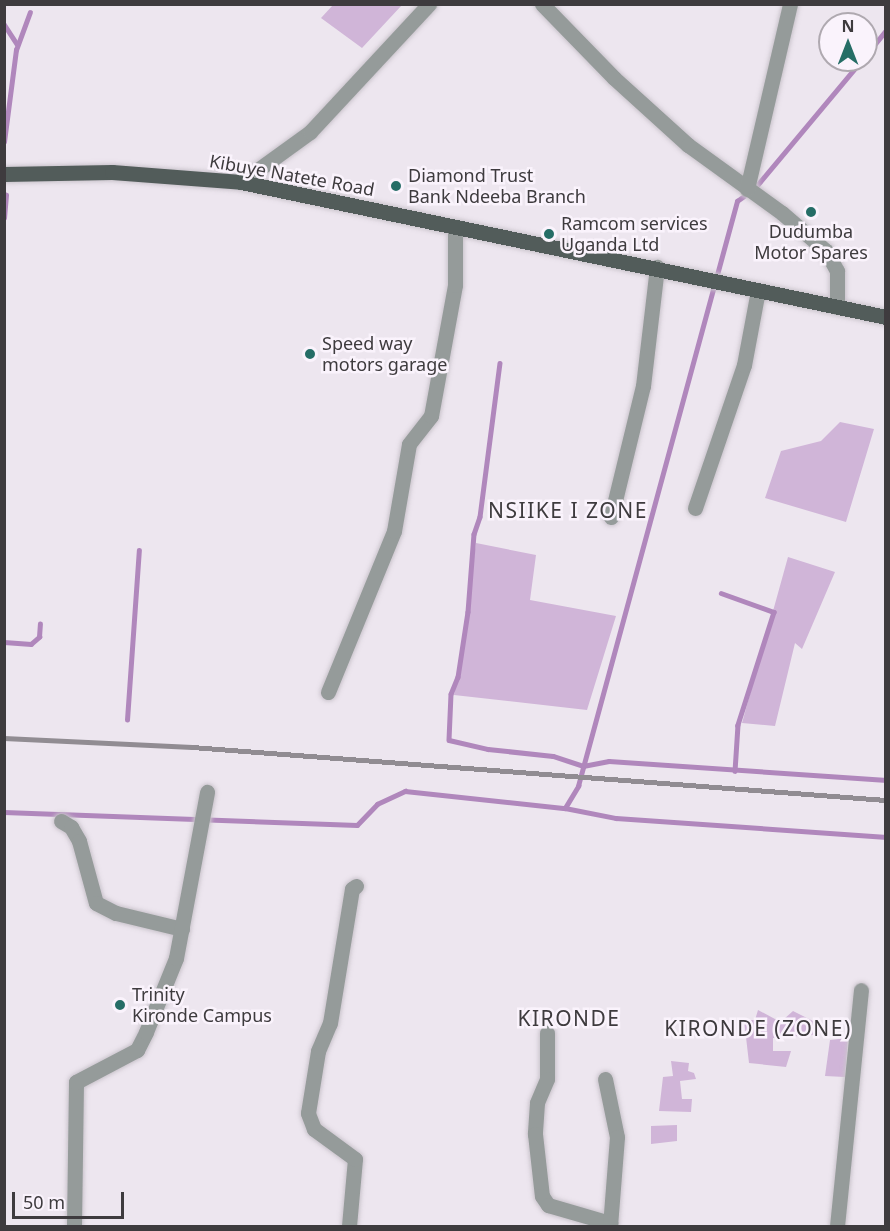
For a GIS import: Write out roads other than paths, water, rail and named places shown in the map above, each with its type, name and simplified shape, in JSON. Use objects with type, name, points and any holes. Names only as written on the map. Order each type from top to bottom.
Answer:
[{"type":"main road","name":"Kibuye Natete Road","points":[[4,174],[112,172],[241,182],[657,267],[837,307],[884,313]]},
{"type":"street","points":[[241,182],[310,132],[429,4]]},
{"type":"street","points":[[542,4],[650,110],[826,251],[837,271],[837,307]]},
{"type":"street","points":[[747,189],[790,4]]},
{"type":"street","points":[[328,693],[394,531],[409,444],[431,416],[455,285],[455,227]]},
{"type":"street","points":[[611,517],[643,386],[657,267]]},
{"type":"street","points":[[694,508],[744,365],[758,290]]},
{"type":"street","points":[[74,1227],[76,1082],[137,1050],[170,978],[182,929],[207,792]]},
{"type":"street","points":[[61,821],[71,827],[79,841],[96,903],[116,913],[182,929]]},
{"type":"street","points":[[349,1227],[355,1159],[314,1129],[308,1113],[315,1060],[332,1014],[351,889],[356,886]]},
{"type":"street","points":[[837,1227],[861,990]]},
{"type":"street","points":[[547,1033],[547,1079],[537,1103],[535,1134],[542,1196],[548,1205],[610,1225],[617,1137],[605,1079]]},
{"type":"waterway","points":[[4,142],[16,50],[30,12]]},
{"type":"waterway","points":[[4,24],[17,44]]},
{"type":"waterway","points":[[878,40],[886,30]]},
{"type":"waterway","points":[[754,189],[852,72]]},
{"type":"waterway","points":[[565,808],[578,786],[737,201],[747,194]]},
{"type":"waterway","points":[[4,218],[6,195]]},
{"type":"waterway","points":[[500,363],[480,517],[474,534],[468,612],[458,677],[451,694],[449,740],[488,749],[553,756],[583,766],[609,761],[886,780]]},
{"type":"waterway","points":[[127,720],[139,550]]},
{"type":"waterway","points":[[721,593],[774,612],[738,725],[735,771]]},
{"type":"waterway","points":[[4,642],[31,644],[39,637],[40,624]]},
{"type":"waterway","points":[[4,812],[357,825],[377,804],[405,791],[565,808],[616,818],[886,837]]},
{"type":"railway","points":[[4,738],[192,747],[886,800]]},
{"type":"place","name":"Diamond Trust Bank Ndeeba Branch","points":[[396,186]]},
{"type":"place","name":"Dudumba Motor Spares","points":[[811,212]]},
{"type":"place","name":"Ramcom services Uganda Ltd","points":[[549,234]]},
{"type":"place","name":"Speed way motors garage","points":[[310,354]]},
{"type":"place","name":"Trinity Kironde Campus","points":[[120,1005]]},
{"type":"district","name":"NSIIKE I ZONE","points":[[568,510]]},
{"type":"district","name":"KIRONDE","points":[[569,1018]]},
{"type":"district","name":"KIRONDE (ZONE)","points":[[758,1028]]}]
